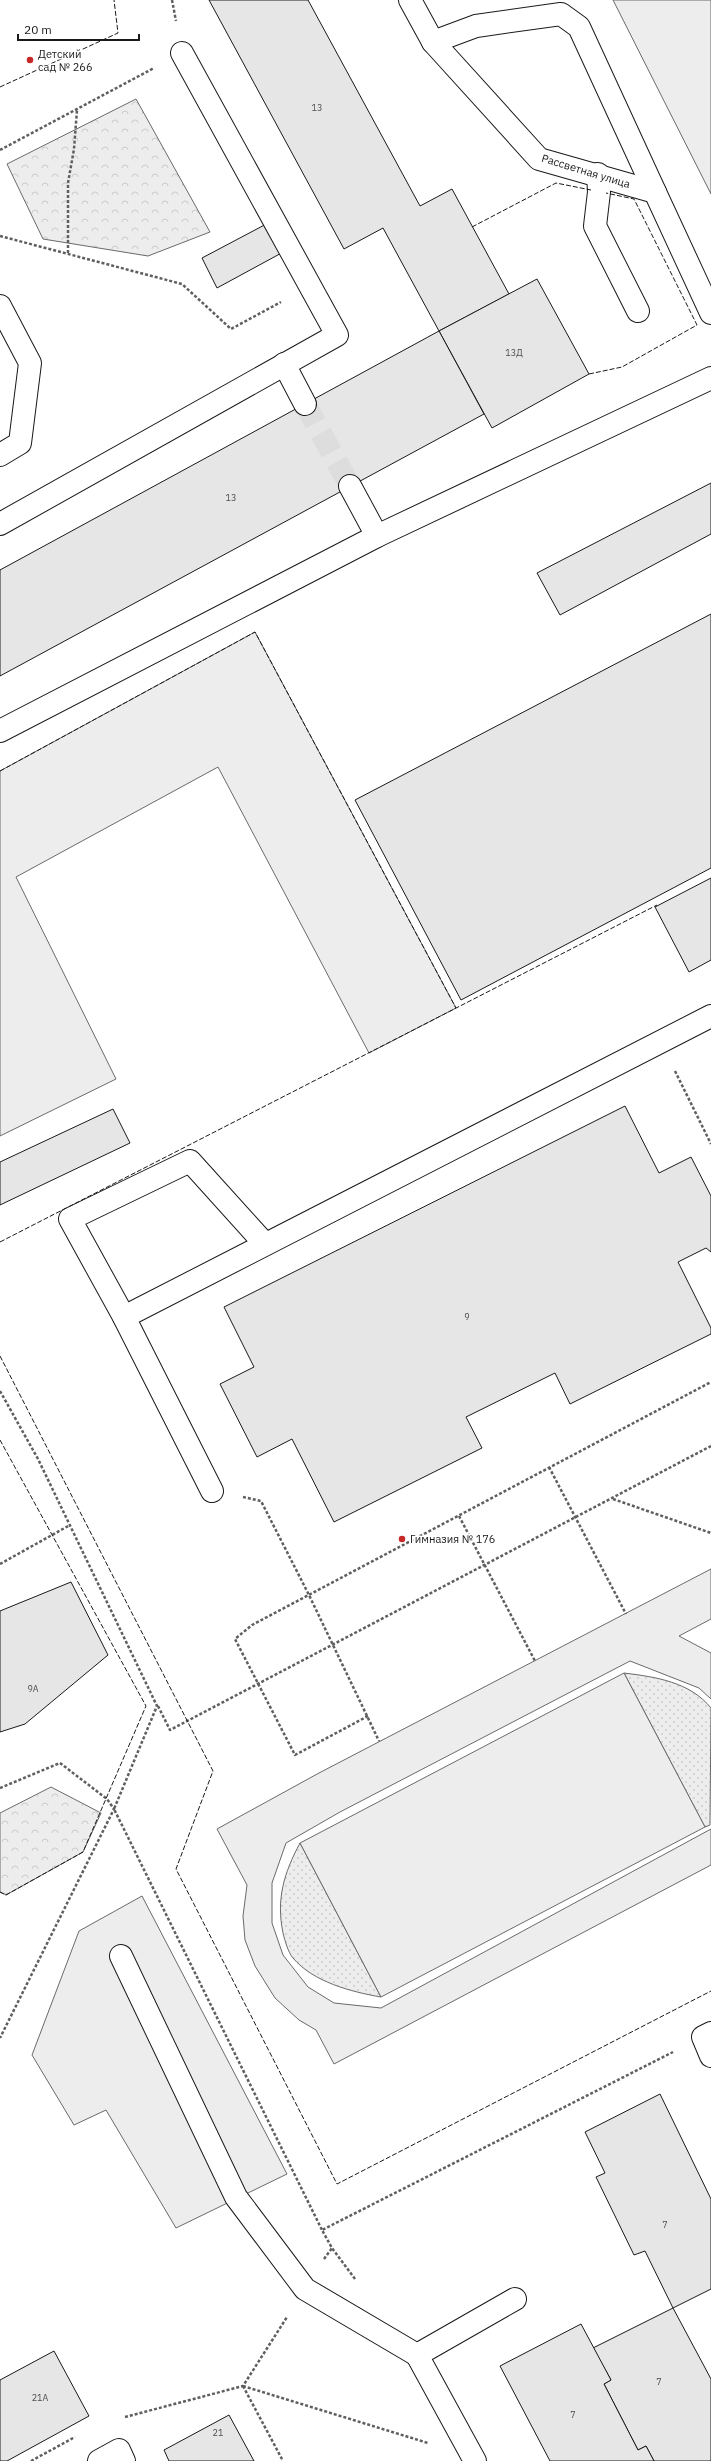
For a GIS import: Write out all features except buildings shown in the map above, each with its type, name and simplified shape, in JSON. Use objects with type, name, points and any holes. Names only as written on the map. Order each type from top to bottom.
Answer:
[{"type":"street","name":"Рассветная улица","points":[[410,0],[433,42],[539,159],[598,174],[656,192]]},
{"type":"street","points":[[433,42],[476,26],[561,14],[579,26],[711,313]]},
{"type":"street","points":[[0,524],[337,335],[182,53]]},
{"type":"street","points":[[598,174],[599,192],[595,226],[638,311]]},
{"type":"street","points":[[0,306],[30,363],[20,443],[0,454]]},
{"type":"street","points":[[284,364],[305,404]]},
{"type":"street","points":[[0,731],[377,536],[711,378]]},
{"type":"street","points":[[350,486],[377,536]]},
{"type":"street","points":[[124,1316],[711,1016]]},
{"type":"street","points":[[212,1491],[124,1316],[70,1219],[190,1161],[265,1244]]},
{"type":"street","points":[[121,1956],[236,2197],[305,2289],[417,2355],[473,2459]]},
{"type":"street","points":[[417,2355],[515,2299]]},
{"type":"street","points":[[99,2461],[118,2450],[124,2461]]},
{"type":"path","points":[[0,150],[182,53],[172,0]]},
{"type":"path","points":[[68,254],[68,183],[74,150],[76,109]]},
{"type":"path","points":[[0,236],[182,284],[231,330],[310,286]]},
{"type":"path","points":[[660,1043],[711,1144]]},
{"type":"path","points":[[368,1716],[295,1755],[235,1639],[252,1625],[711,1382]]},
{"type":"path","points":[[0,1391],[38,1459],[170,1730],[711,1446]]},
{"type":"path","points":[[550,1467],[626,1614]]},
{"type":"path","points":[[212,1491],[260,1501],[309,1595],[368,1716],[378,1741]]},
{"type":"path","points":[[613,1498],[711,1533]]},
{"type":"path","points":[[459,1516],[535,1661]]},
{"type":"path","points":[[0,1564],[70,1524]]},
{"type":"path","points":[[0,2038],[114,1809],[157,1706]]},
{"type":"path","points":[[0,1788],[60,1763],[107,1799],[114,1809],[322,2230],[332,2248],[359,2283]]},
{"type":"path","points":[[322,2230],[708,2042]]},
{"type":"path","points":[[243,2386],[332,2248]]},
{"type":"path","points":[[243,2386],[283,2461]]},
{"type":"path","points":[[121,2418],[243,2386],[473,2459]]},
{"type":"path","points":[[31,2461],[78,2435]]},
{"type":"green space","points":[[136,99],[210,232],[148,256],[43,239],[7,164]]},
{"type":"green space","points":[[624,1673],[648,1676],[672,1682],[693,1692],[703,1699],[711,1708],[710,1825],[705,1827]]},
{"type":"green space","points":[[51,1787],[101,1813],[83,1852],[6,1895],[0,1892],[0,1813]]},
{"type":"green space","points":[[300,1843],[381,1997],[346,1989],[322,1980],[301,1966],[290,1953],[281,1921],[281,1897],[286,1876],[294,1854]]},
{"type":"shaded area","points":[[613,0],[711,0],[711,194]]},
{"type":"shaded area","points":[[255,632],[456,1008],[369,1053],[218,767],[16,877],[116,1079],[0,1136],[0,771]]},
{"type":"shaded area","points":[[711,1569],[711,1619],[679,1636],[711,1653],[711,1699],[699,1688],[630,1661],[340,1812],[286,1843],[272,1883],[272,1923],[283,1955],[308,1987],[334,2003],[381,2008],[711,1829],[711,1865],[334,2064],[316,2030],[299,2020],[275,1998],[255,1966],[245,1940],[243,1916],[247,1885],[217,1829],[319,1773]]},
{"type":"shaded area","points":[[624,1673],[705,1827],[381,1997],[300,1843]]},
{"type":"shaded area","points":[[142,1896],[287,2174],[176,2228],[106,2110],[74,2125],[32,2055],[79,1931]]},
{"type":"tunnel","points":[[305,404],[350,486]]},
{"type":"fence","points":[[0,87],[118,33],[114,0]]},
{"type":"fence","points":[[472,227],[556,183],[591,190]]},
{"type":"fence","points":[[589,374],[622,367],[697,325],[634,199],[606,193]]},
{"type":"fence","points":[[0,771],[255,632],[456,1008]]},
{"type":"fence","points":[[0,1242],[657,905]]},
{"type":"fence","points":[[0,1356],[213,1771],[176,1869],[337,2184],[711,1991]]},
{"type":"fence","points":[[0,1440],[146,1706],[83,1852],[6,1895],[0,1892]]},
{"type":"place","name":"Детский сад № 266","points":[[30,60]]},
{"type":"place","name":"Гимназия № 176","points":[[402,1539]]}]
